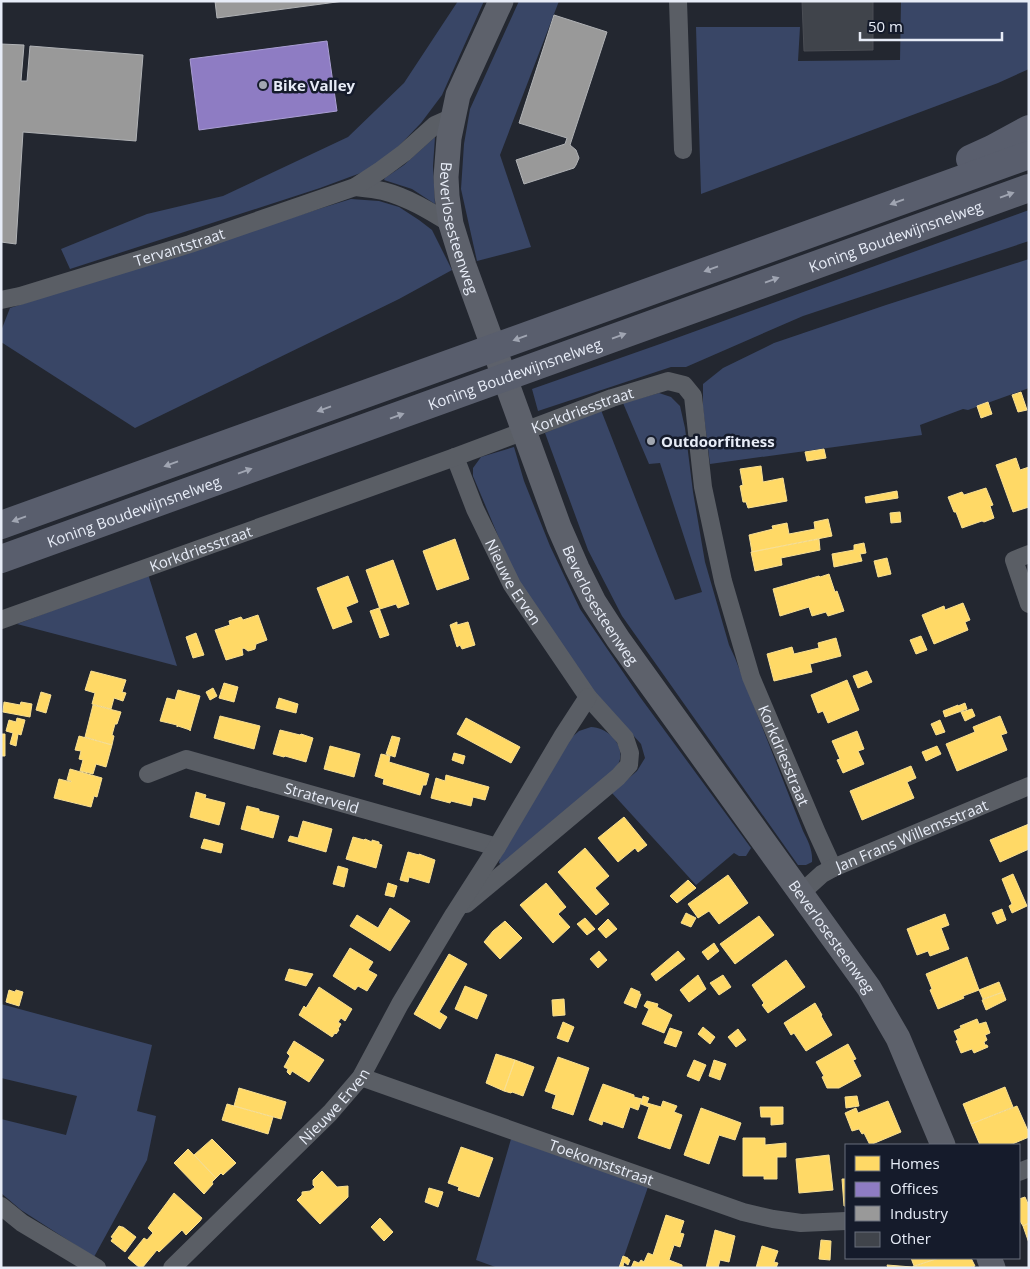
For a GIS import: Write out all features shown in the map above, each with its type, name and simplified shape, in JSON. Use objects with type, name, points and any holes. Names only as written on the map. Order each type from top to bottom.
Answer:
[{"type":"highway","points":[[943,185],[967,160],[1029,129]]},
{"type":"highway","name":"Koning Boudewijnsnelweg","points":[[1,526],[1029,155]]},
{"type":"highway","name":"Koning Boudewijnsnelweg","points":[[1,559],[1029,188]]},
{"type":"street","name":"Beverlosesteenweg","points":[[501,1],[458,95],[448,138],[447,196],[451,224],[464,266],[559,527],[594,602],[618,639],[869,988],[898,1038],[943,1144]]},
{"type":"street","points":[[678,1],[683,150]]},
{"type":"street","name":"Tervantstraat","points":[[1,300],[20,296],[190,244],[355,187],[404,153],[435,125],[453,117]]},
{"type":"street","name":"Tervantstraat","points":[[355,187],[382,191],[398,196],[451,224]]},
{"type":"street","name":"Korkdriesstraat","points":[[1,620],[455,457],[612,398],[668,381],[684,385],[693,396],[703,487],[723,581],[751,677],[833,868]]},
{"type":"street","name":"Nieuwe Erven","points":[[454,914],[618,777],[629,765],[630,753],[625,738],[588,697],[512,586],[475,509],[455,457]]},
{"type":"street","points":[[1029,554],[1014,560],[1029,604]]},
{"type":"street","name":"Nieuwe Erven","points":[[172,1268],[330,1112],[361,1077],[400,1004],[588,697]]},
{"type":"street","name":"Straterveld","points":[[148,774],[186,760],[497,847]]},
{"type":"street","name":"Jan Frans Willemsstraat","points":[[801,893],[822,874],[833,868],[1029,786]]},
{"type":"street","name":"Toekomststraat","points":[[361,1077],[743,1212],[801,1223],[845,1221]]},
{"type":"street","points":[[1,1206],[22,1223],[97,1268]]},
{"type":"shaded area","points":[[458,1],[484,1],[442,95],[421,123],[396,149],[366,171],[320,188],[70,269],[61,249],[147,214],[223,196],[348,137],[404,83]]},
{"type":"shaded area","points":[[519,1],[559,1],[500,155],[531,247],[477,261],[461,189],[464,144],[470,109]]},
{"type":"shaded area","points":[[901,1],[1029,1],[1029,69],[998,83],[701,194],[696,27],[800,27],[798,61],[900,60]]},
{"type":"shaded area","points":[[435,137],[433,166],[435,204],[412,189],[384,180]]},
{"type":"shaded area","points":[[351,199],[379,201],[399,207],[419,220],[432,230],[452,270],[399,299],[135,428],[1,342],[1,331],[10,308]]},
{"type":"shaded area","points":[[1029,210],[1029,241],[803,316],[686,367],[671,367],[538,411],[532,389]]},
{"type":"shaded area","points":[[1029,259],[1029,388],[920,425],[922,435],[710,464],[703,408],[703,384],[723,368],[774,343]]},
{"type":"shaded area","points":[[659,393],[671,397],[680,406],[705,562],[729,645],[810,846],[812,862],[806,865],[798,865],[622,616],[588,550],[545,433],[601,410],[675,600],[702,592],[660,463],[649,464],[623,403]]},
{"type":"shaded area","points":[[514,447],[524,481],[550,546],[580,609],[640,697],[751,848],[746,856],[739,856],[734,853],[696,885],[612,793],[637,771],[645,758],[641,744],[589,686],[517,581],[473,476],[473,468],[481,457]]},
{"type":"shaded area","points":[[148,574],[177,666],[17,624]]},
{"type":"shaded area","points":[[591,727],[608,733],[619,747],[620,759],[613,773],[502,865],[499,863],[500,858],[571,738],[579,731]]},
{"type":"shaded area","points":[[1,1004],[152,1045],[137,1111],[156,1116],[147,1160],[94,1257],[21,1210],[1,1193],[1,1119],[66,1135],[77,1096],[1,1078]]},
{"type":"shaded area","points":[[511,1139],[648,1187],[620,1268],[498,1268],[476,1260]]},
{"type":"building: Homes","points":[[1021,392],[1027,410],[1018,412],[1012,395]]},
{"type":"building: Homes","points":[[988,402],[992,414],[981,418],[977,406]]},
{"type":"building: Homes","points":[[824,449],[826,458],[807,461],[805,452]]},
{"type":"building: Homes","points":[[1016,458],[1020,470],[1029,467],[1029,507],[1013,512],[996,465]]},
{"type":"building: Homes","points":[[761,466],[763,482],[783,478],[787,501],[748,508],[746,502],[743,502],[740,486],[743,485],[740,469]]},
{"type":"building: Homes","points":[[986,488],[993,505],[990,506],[994,518],[962,528],[948,497],[962,492],[964,495]]},
{"type":"building: Homes","points":[[897,491],[898,498],[866,503],[865,497]]},
{"type":"building: Homes","points":[[900,512],[901,522],[891,523],[890,513]]},
{"type":"building: Homes","points":[[828,519],[832,536],[752,552],[749,535],[773,529],[772,526],[787,523],[789,534],[815,529],[814,522]]},
{"type":"building: Homes","points":[[455,539],[469,579],[437,590],[423,551]]},
{"type":"building: Homes","points":[[819,539],[820,550],[781,558],[782,565],[755,571],[751,552]]},
{"type":"building: Homes","points":[[864,543],[866,553],[860,554],[862,561],[834,567],[832,554],[854,550],[854,545]]},
{"type":"building: Homes","points":[[887,558],[891,574],[878,577],[874,561]]},
{"type":"building: Homes","points":[[393,560],[409,604],[398,608],[396,604],[380,609],[366,570]]},
{"type":"building: Homes","points":[[829,574],[844,611],[828,616],[826,612],[812,616],[809,607],[780,616],[773,589]]},
{"type":"building: Homes","points":[[348,576],[358,602],[346,607],[352,622],[333,629],[317,588]]},
{"type":"building: Homes","points":[[963,603],[970,620],[965,622],[968,630],[934,644],[922,615],[944,606],[945,610]]},
{"type":"building: Homes","points":[[379,608],[389,635],[380,638],[370,611]]},
{"type":"building: Homes","points":[[258,615],[267,640],[256,644],[255,649],[248,651],[244,648],[242,649],[243,655],[226,660],[215,630],[230,625],[229,621],[241,617],[243,620]]},
{"type":"building: Homes","points":[[457,622],[457,625],[468,622],[475,645],[462,649],[460,645],[457,647],[450,625]]},
{"type":"building: Homes","points":[[196,633],[204,655],[193,658],[186,637]]},
{"type":"building: Homes","points":[[921,636],[927,650],[916,654],[910,640]]},
{"type":"building: Homes","points":[[836,638],[841,656],[810,664],[812,672],[774,681],[767,654],[792,647],[794,654],[819,648],[818,643]]},
{"type":"building: Homes","points":[[91,671],[126,680],[122,692],[126,693],[123,701],[114,698],[111,709],[92,704],[95,693],[85,690]]},
{"type":"building: Homes","points":[[867,671],[872,682],[858,688],[853,676]]},
{"type":"building: Homes","points":[[847,680],[859,710],[828,723],[823,711],[818,713],[811,695]]},
{"type":"building: Homes","points":[[224,683],[238,687],[234,702],[219,698]]},
{"type":"building: Homes","points":[[213,688],[217,696],[210,700],[206,692]]},
{"type":"building: Homes","points":[[178,690],[200,696],[190,731],[177,727],[177,725],[160,721],[167,698],[175,700]]},
{"type":"building: Homes","points":[[41,692],[51,695],[46,713],[36,710]]},
{"type":"building: Homes","points":[[279,698],[298,704],[296,713],[276,708]]},
{"type":"building: Homes","points":[[4,702],[20,705],[21,702],[32,704],[30,717],[3,712]]},
{"type":"building: Homes","points":[[965,703],[967,709],[945,717],[943,711]]},
{"type":"building: Homes","points":[[93,705],[121,712],[112,735],[114,736],[112,745],[85,737]]},
{"type":"building: Homes","points":[[972,709],[975,716],[965,721],[961,712]]},
{"type":"building: Homes","points":[[220,716],[260,726],[254,749],[214,738]]},
{"type":"building: Homes","points":[[1000,716],[1007,733],[1001,735],[1007,750],[957,771],[946,744],[975,732],[973,727]]},
{"type":"building: Homes","points":[[17,718],[25,720],[21,735],[18,734],[16,746],[10,744],[13,733],[6,731],[9,720],[16,722]]},
{"type":"building: Homes","points":[[466,718],[520,747],[511,763],[457,734]]},
{"type":"building: Homes","points":[[940,720],[945,732],[936,735],[931,724]]},
{"type":"building: Homes","points":[[280,730],[313,738],[306,762],[273,754]]},
{"type":"building: Homes","points":[[857,731],[864,749],[858,751],[864,764],[843,773],[837,760],[840,759],[832,741]]},
{"type":"building: Homes","points":[[1,734],[5,734],[5,756],[1,756]]},
{"type":"building: Homes","points":[[79,736],[112,745],[106,767],[96,764],[93,774],[80,771],[83,760],[79,759],[81,751],[75,750]]},
{"type":"building: Homes","points":[[392,736],[400,738],[395,757],[386,754]]},
{"type":"building: Homes","points":[[330,746],[360,754],[354,777],[324,769]]},
{"type":"building: Homes","points":[[937,746],[941,754],[926,761],[922,752]]},
{"type":"building: Homes","points":[[454,753],[465,756],[463,764],[452,760]]},
{"type":"building: Homes","points":[[381,754],[390,756],[389,762],[429,774],[426,785],[423,785],[420,795],[383,784],[384,779],[375,776]]},
{"type":"building: Homes","points":[[911,766],[916,778],[907,782],[914,798],[862,820],[850,791]]},
{"type":"building: Homes","points":[[70,769],[102,778],[97,797],[94,796],[91,807],[54,798],[59,779],[71,782],[67,780]]},
{"type":"building: Homes","points":[[446,775],[489,787],[485,800],[473,797],[471,806],[431,798],[436,778],[445,781]]},
{"type":"building: Homes","points":[[196,792],[206,795],[205,798],[225,803],[219,825],[190,817]]},
{"type":"building: Homes","points":[[247,806],[279,816],[273,838],[241,829]]},
{"type":"building: Homes","points":[[624,817],[647,845],[638,852],[635,848],[618,862],[598,838]]},
{"type":"building: Homes","points":[[303,821],[332,829],[326,852],[288,841],[290,836],[298,838]]},
{"type":"building: Homes","points":[[1029,824],[1029,849],[1000,862],[990,840]]},
{"type":"building: Homes","points":[[353,837],[372,842],[372,840],[382,845],[376,868],[346,859]]},
{"type":"building: Homes","points":[[204,839],[223,844],[221,853],[201,848]]},
{"type":"building: Homes","points":[[585,848],[609,876],[595,888],[609,904],[596,915],[558,872]]},
{"type":"building: Homes","points":[[408,852],[435,860],[429,883],[409,877],[408,882],[400,880]]},
{"type":"building: Homes","points":[[338,866],[348,869],[344,887],[333,884]]},
{"type":"building: Homes","points":[[1013,874],[1027,906],[1012,913],[1009,906],[1012,904],[1002,879]]},
{"type":"building: Homes","points":[[728,875],[748,903],[719,924],[709,911],[698,918],[688,904]]},
{"type":"building: Homes","points":[[688,880],[696,888],[677,903],[670,896]]},
{"type":"building: Homes","points":[[388,883],[397,886],[394,897],[385,895]]},
{"type":"building: Homes","points":[[546,883],[566,907],[558,914],[570,927],[553,943],[520,905]]},
{"type":"building: Homes","points":[[390,908],[410,921],[390,951],[350,926],[357,915],[378,928]]},
{"type":"building: Homes","points":[[1002,909],[1006,920],[997,924],[992,913]]},
{"type":"building: Homes","points":[[686,913],[696,918],[691,927],[681,923]]},
{"type":"building: Homes","points":[[945,914],[949,925],[941,928],[949,949],[930,956],[928,951],[917,955],[907,929]]},
{"type":"building: Homes","points":[[759,916],[774,935],[735,964],[720,944]]},
{"type":"building: Homes","points":[[585,918],[595,929],[587,935],[577,924]]},
{"type":"building: Homes","points":[[608,919],[617,929],[606,938],[598,929]]},
{"type":"building: Homes","points":[[505,921],[522,938],[500,959],[484,942]]},
{"type":"building: Homes","points":[[714,943],[719,951],[708,960],[702,952]]},
{"type":"building: Homes","points":[[350,948],[373,962],[368,970],[377,975],[367,991],[358,986],[355,990],[333,976]]},
{"type":"building: Homes","points":[[599,951],[607,960],[598,968],[590,959]]},
{"type":"building: Homes","points":[[678,951],[685,959],[656,981],[651,974]]},
{"type":"building: Homes","points":[[449,954],[467,964],[439,1012],[447,1017],[440,1029],[414,1014]]},
{"type":"building: Homes","points":[[967,957],[979,990],[938,1009],[926,974]]},
{"type":"building: Homes","points":[[786,960],[805,987],[768,1013],[752,985]]},
{"type":"building: Homes","points":[[289,969],[313,974],[306,986],[285,980]]},
{"type":"building: Homes","points":[[698,975],[706,989],[689,1002],[680,990]]},
{"type":"building: Homes","points":[[723,975],[731,987],[719,995],[710,983]]},
{"type":"building: Homes","points":[[999,982],[1003,992],[983,999],[979,990]]},
{"type":"building: Homes","points":[[465,986],[487,995],[477,1019],[455,1009]]},
{"type":"building: Homes","points":[[319,987],[352,1009],[345,1021],[341,1018],[338,1022],[341,1024],[339,1030],[332,1037],[299,1015],[304,1006],[306,1008]]},
{"type":"building: Homes","points":[[631,988],[641,994],[636,1008],[624,1003]]},
{"type":"building: Homes","points":[[9,990],[23,992],[19,1006],[6,1002]]},
{"type":"building: Homes","points":[[1003,992],[1006,1000],[986,1010],[982,1000]]},
{"type":"building: Homes","points":[[564,999],[565,1015],[553,1016],[552,1000]]},
{"type":"building: Homes","points":[[647,1001],[658,1004],[657,1007],[672,1015],[664,1033],[642,1024],[649,1009],[644,1006]]},
{"type":"building: Homes","points":[[815,1003],[832,1035],[806,1051],[794,1033],[791,1035],[784,1023]]},
{"type":"building: Homes","points":[[977,1019],[979,1024],[986,1022],[990,1033],[985,1035],[987,1040],[984,1042],[988,1047],[974,1053],[972,1049],[961,1053],[954,1031],[961,1028],[960,1026]]},
{"type":"building: Homes","points":[[563,1022],[574,1027],[568,1042],[557,1038]]},
{"type":"building: Homes","points":[[703,1027],[715,1037],[710,1044],[698,1034]]},
{"type":"building: Homes","points":[[670,1028],[682,1032],[676,1047],[664,1043]]},
{"type":"building: Homes","points":[[738,1029],[746,1040],[736,1047],[728,1037]]},
{"type":"building: Homes","points":[[294,1041],[324,1060],[309,1082],[292,1071],[290,1075],[287,1072],[288,1069],[284,1067],[290,1056],[287,1053]]},
{"type":"building: Homes","points":[[848,1044],[856,1059],[853,1060],[861,1076],[839,1088],[827,1088],[822,1077],[824,1076],[816,1062]]},
{"type":"building: Homes","points":[[496,1054],[515,1060],[504,1091],[486,1083]]},
{"type":"building: Homes","points":[[558,1057],[589,1068],[573,1115],[552,1108],[556,1095],[545,1091]]},
{"type":"building: Homes","points":[[515,1060],[534,1067],[523,1096],[504,1091]]},
{"type":"building: Homes","points":[[694,1060],[706,1065],[699,1081],[687,1076]]},
{"type":"building: Homes","points":[[714,1060],[726,1064],[720,1080],[709,1076]]},
{"type":"building: Homes","points":[[603,1084],[642,1099],[638,1110],[630,1107],[623,1128],[603,1121],[602,1125],[589,1120]]},
{"type":"building: Homes","points":[[1005,1087],[1013,1107],[971,1124],[963,1104]]},
{"type":"building: Homes","points":[[239,1088],[286,1102],[281,1119],[234,1106]]},
{"type":"building: Homes","points":[[643,1096],[649,1098],[647,1103],[661,1107],[663,1101],[677,1106],[674,1112],[682,1115],[670,1149],[638,1138],[649,1107],[641,1104]]},
{"type":"building: Homes","points":[[857,1096],[859,1106],[846,1108],[845,1097]]},
{"type":"building: Homes","points":[[888,1101],[901,1132],[870,1144],[864,1133],[862,1134],[859,1129],[852,1131],[845,1113],[856,1108],[858,1113]]},
{"type":"building: Homes","points":[[227,1104],[273,1117],[268,1134],[222,1120]]},
{"type":"building: Homes","points":[[1017,1106],[1029,1137],[1012,1144],[980,1144],[971,1124]]},
{"type":"building: Homes","points":[[760,1107],[783,1107],[783,1124],[771,1125],[771,1117],[761,1117]]},
{"type":"building: Homes","points":[[701,1108],[741,1123],[735,1140],[719,1135],[709,1164],[684,1155]]},
{"type":"building: Homes","points":[[743,1138],[765,1138],[765,1145],[786,1143],[786,1157],[777,1157],[777,1179],[764,1179],[764,1176],[743,1176]]},
{"type":"building: Homes","points":[[212,1139],[236,1163],[223,1175],[221,1173],[216,1178],[194,1155]]},
{"type":"building: Homes","points":[[461,1147],[493,1158],[479,1197],[458,1190],[459,1187],[448,1183]]},
{"type":"building: Homes","points":[[188,1149],[216,1178],[204,1194],[174,1163]]},
{"type":"building: Homes","points":[[829,1155],[833,1190],[799,1193],[796,1159]]},
{"type":"building: Homes","points":[[322,1171],[337,1187],[348,1186],[348,1197],[320,1224],[297,1200],[302,1195],[302,1192],[310,1191],[315,1187],[313,1180]]},
{"type":"building: Homes","points":[[842,1179],[845,1179],[844,1206]]},
{"type":"building: Homes","points":[[429,1188],[443,1192],[438,1207],[425,1202]]},
{"type":"building: Homes","points":[[174,1193],[202,1218],[186,1235],[182,1230],[159,1252],[157,1250],[140,1268],[128,1258],[144,1238],[147,1240],[153,1233],[148,1228]]},
{"type":"building: Homes","points":[[1025,1197],[1029,1206],[1029,1223],[1023,1226],[1020,1221],[1020,1199]]},
{"type":"building: Homes","points":[[666,1215],[684,1221],[680,1233],[684,1234],[680,1247],[674,1245],[669,1260],[682,1265],[682,1268],[631,1268],[634,1261],[639,1263],[641,1260],[644,1262],[648,1253],[653,1255]]},
{"type":"building: Homes","points":[[380,1218],[393,1232],[384,1241],[371,1227]]},
{"type":"building: Homes","points":[[1029,1223],[1029,1243],[1023,1226]]},
{"type":"building: Homes","points":[[119,1226],[136,1237],[125,1252],[111,1241],[113,1238],[111,1237]]},
{"type":"building: Homes","points":[[715,1230],[735,1236],[729,1262],[720,1260],[718,1268],[706,1268]]},
{"type":"building: Homes","points":[[821,1240],[831,1241],[830,1260],[819,1259]]},
{"type":"building: Homes","points":[[762,1246],[778,1251],[774,1262],[778,1263],[776,1268],[756,1268]]},
{"type":"building: Homes","points":[[623,1256],[630,1260],[628,1265],[624,1262],[623,1266],[628,1268],[619,1268]]},
{"type":"building: Homes","points":[[911,1259],[936,1259],[914,1266]]},
{"type":"building: Homes","points":[[936,1259],[972,1259],[975,1266],[969,1268],[888,1268],[887,1265],[912,1267]]},
{"type":"building: Offices","name":"Bike Valley","points":[[327,41],[337,111],[199,130],[190,59]]},
{"type":"building: Industry","points":[[215,1],[344,1],[217,18]]},
{"type":"building: Industry","points":[[554,15],[607,32],[570,145],[576,150],[579,158],[576,165],[574,168],[524,184],[516,160],[565,144],[567,138],[519,123]]},
{"type":"building: Industry","points":[[1,44],[24,45],[21,81],[27,81],[30,46],[143,55],[136,141],[23,132],[16,244],[1,242]]},
{"type":"building: Other","points":[[802,1],[873,1],[873,50],[804,51]]},
{"type":"place","name":"Bike Valley","points":[[263,85]]},
{"type":"place","name":"Outdoorfitness","points":[[651,441]]}]
